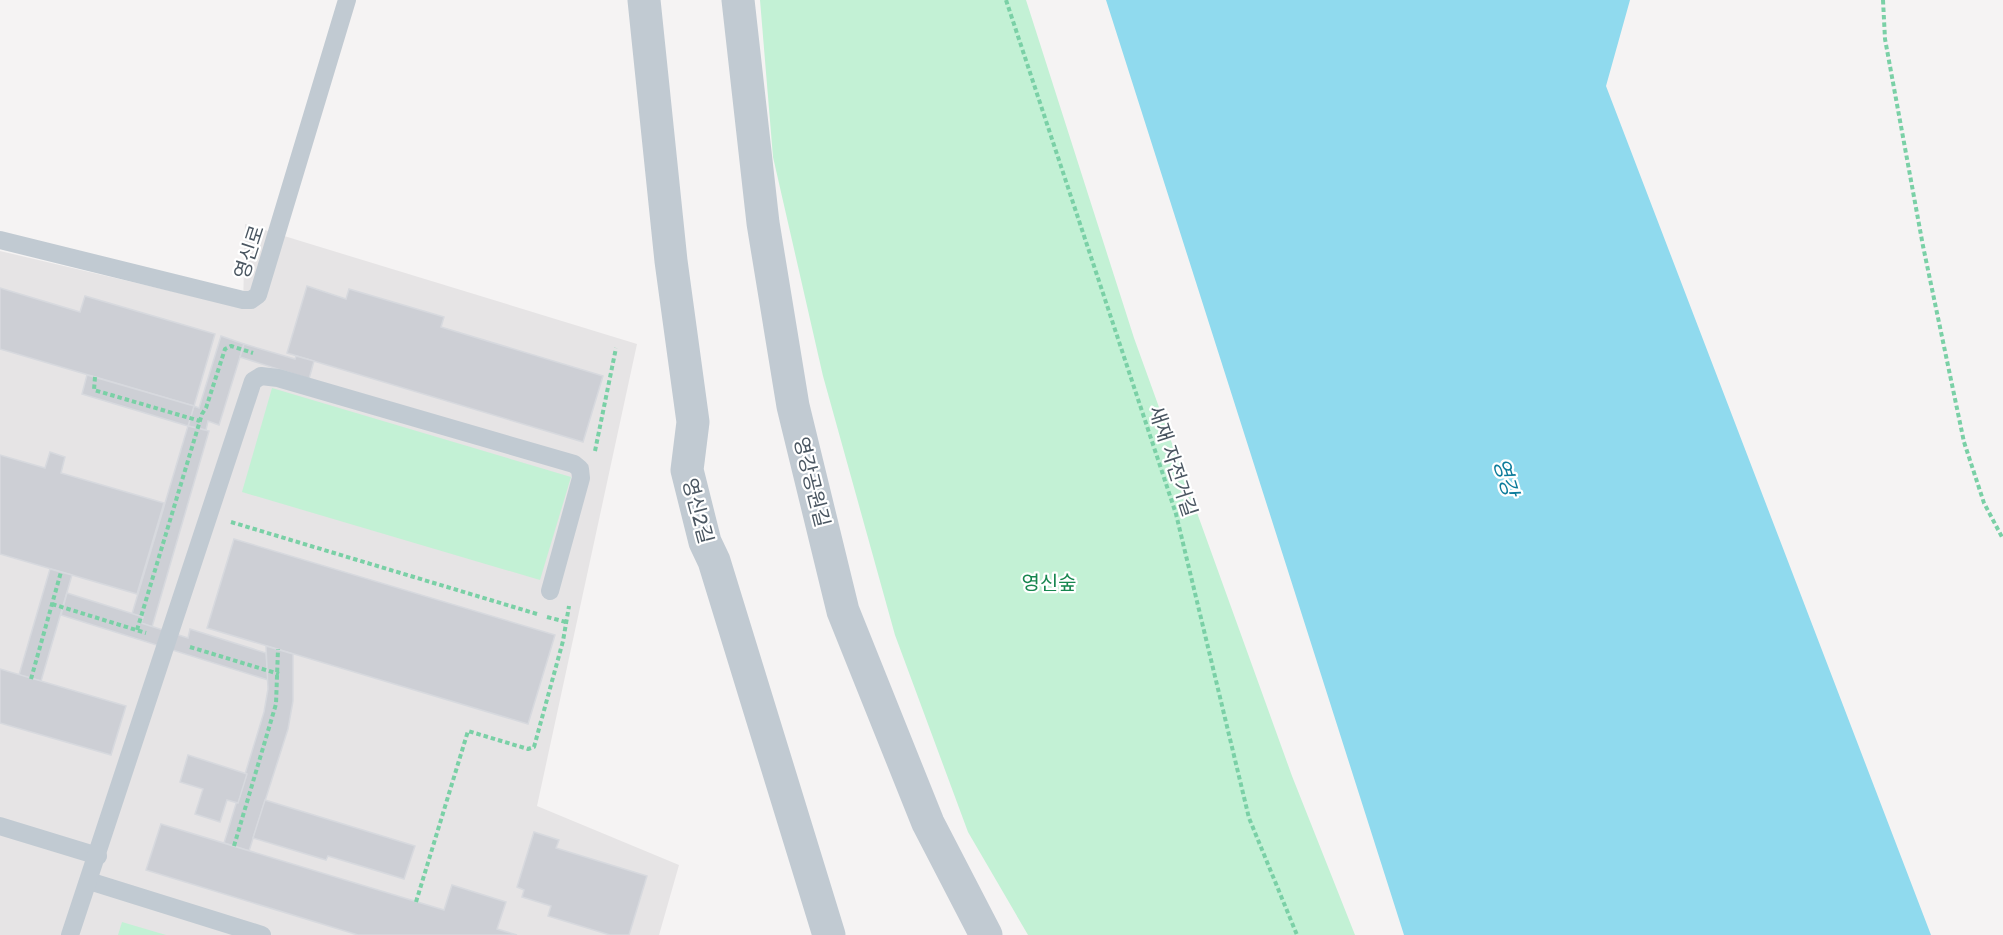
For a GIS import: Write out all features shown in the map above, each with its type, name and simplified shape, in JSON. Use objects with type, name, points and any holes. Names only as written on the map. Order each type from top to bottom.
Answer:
[{"type":"street","name":"영신2길","points":[[644,0],[671,261],[693,422],[687,470],[705,542],[714,561],[829,935]]},
{"type":"street","name":"영강공원길","points":[[738,0],[763,223],[793,406],[843,611],[928,823],[986,935]]},
{"type":"lane","name":"영신로","points":[[0,240],[243,300],[251,300],[258,295],[347,0]]},
{"type":"lane","points":[[70,935],[90,881],[248,389],[253,381],[259,377],[272,376],[574,464],[580,469],[581,478],[550,591]]},
{"type":"lane","points":[[0,826],[98,856]]},
{"type":"lane","points":[[90,881],[262,935]]},
{"type":"path","name":"새재 자전거길","points":[[1006,0],[1176,514],[1249,818],[1297,935]]},
{"type":"path","points":[[1883,0],[1885,39],[1923,246],[1964,442],[1984,503],[2003,539]]},
{"type":"path","points":[[593,462],[616,348]]},
{"type":"path","points":[[95,377],[94,390],[200,421]]},
{"type":"path","points":[[207,516],[566,622]]},
{"type":"path","points":[[31,679],[61,572]]},
{"type":"path","points":[[416,902],[466,733],[472,730],[528,749],[534,747],[563,641],[570,599]]},
{"type":"path","points":[[52,604],[151,635]]},
{"type":"path","points":[[186,646],[279,674]]},
{"type":"path","points":[[234,846],[276,704],[279,674],[278,649]]},
{"type":"shaded area","points":[[245,224],[637,344],[537,806],[679,865],[659,935],[0,935],[0,251],[243,308]]},
{"type":"green space","name":"영신숲","points":[[760,0],[1026,0],[1134,338],[1292,776],[1355,935],[1028,935],[968,832],[895,635],[823,376],[773,157]]},
{"type":"green space","points":[[272,388],[571,477],[540,580],[242,492]]},
{"type":"green space","points":[[122,922],[166,935],[118,935]]},
{"type":"water","name":"영강","points":[[1106,0],[1630,0],[1606,86],[1931,935],[1404,935]]},
{"type":"building","points":[[307,286],[346,299],[349,289],[444,317],[441,327],[603,376],[583,442],[287,353]]},
{"type":"building","points":[[0,288],[80,312],[85,296],[215,334],[194,406],[0,349]]},
{"type":"building","points":[[221,336],[244,344],[219,425],[208,421],[206,430],[188,426],[194,406],[199,408]]},
{"type":"building","points":[[244,344],[295,359],[296,356],[314,361],[309,379],[240,357]]},
{"type":"building","points":[[87,375],[194,406],[188,426],[82,394]]},
{"type":"building","points":[[188,426],[209,431],[152,627],[141,623],[143,617],[132,614]]},
{"type":"building","points":[[50,452],[65,457],[61,473],[164,503],[137,594],[0,554],[0,455],[45,468]]},
{"type":"building","points":[[234,539],[555,635],[528,724],[207,628]]},
{"type":"building","points":[[50,569],[72,575],[41,681],[19,675]]},
{"type":"building","points":[[67,593],[143,617],[141,623],[188,638],[190,629],[266,653],[268,680],[61,615]]},
{"type":"building","points":[[266,646],[293,654],[293,701],[288,729],[249,851],[224,843],[264,712],[268,689]]},
{"type":"building","points":[[0,669],[126,706],[111,755],[0,723]]},
{"type":"building","points":[[188,755],[247,774],[238,803],[227,800],[220,822],[195,814],[203,789],[180,782]]},
{"type":"building","points":[[265,800],[415,846],[404,879],[328,856],[326,860],[253,838]]},
{"type":"building","points":[[161,824],[444,910],[452,885],[506,902],[497,929],[517,935],[358,935],[146,870]]},
{"type":"building","points":[[534,832],[559,840],[556,848],[647,876],[629,935],[610,935],[548,916],[551,906],[522,897],[524,890],[517,887]]}]
